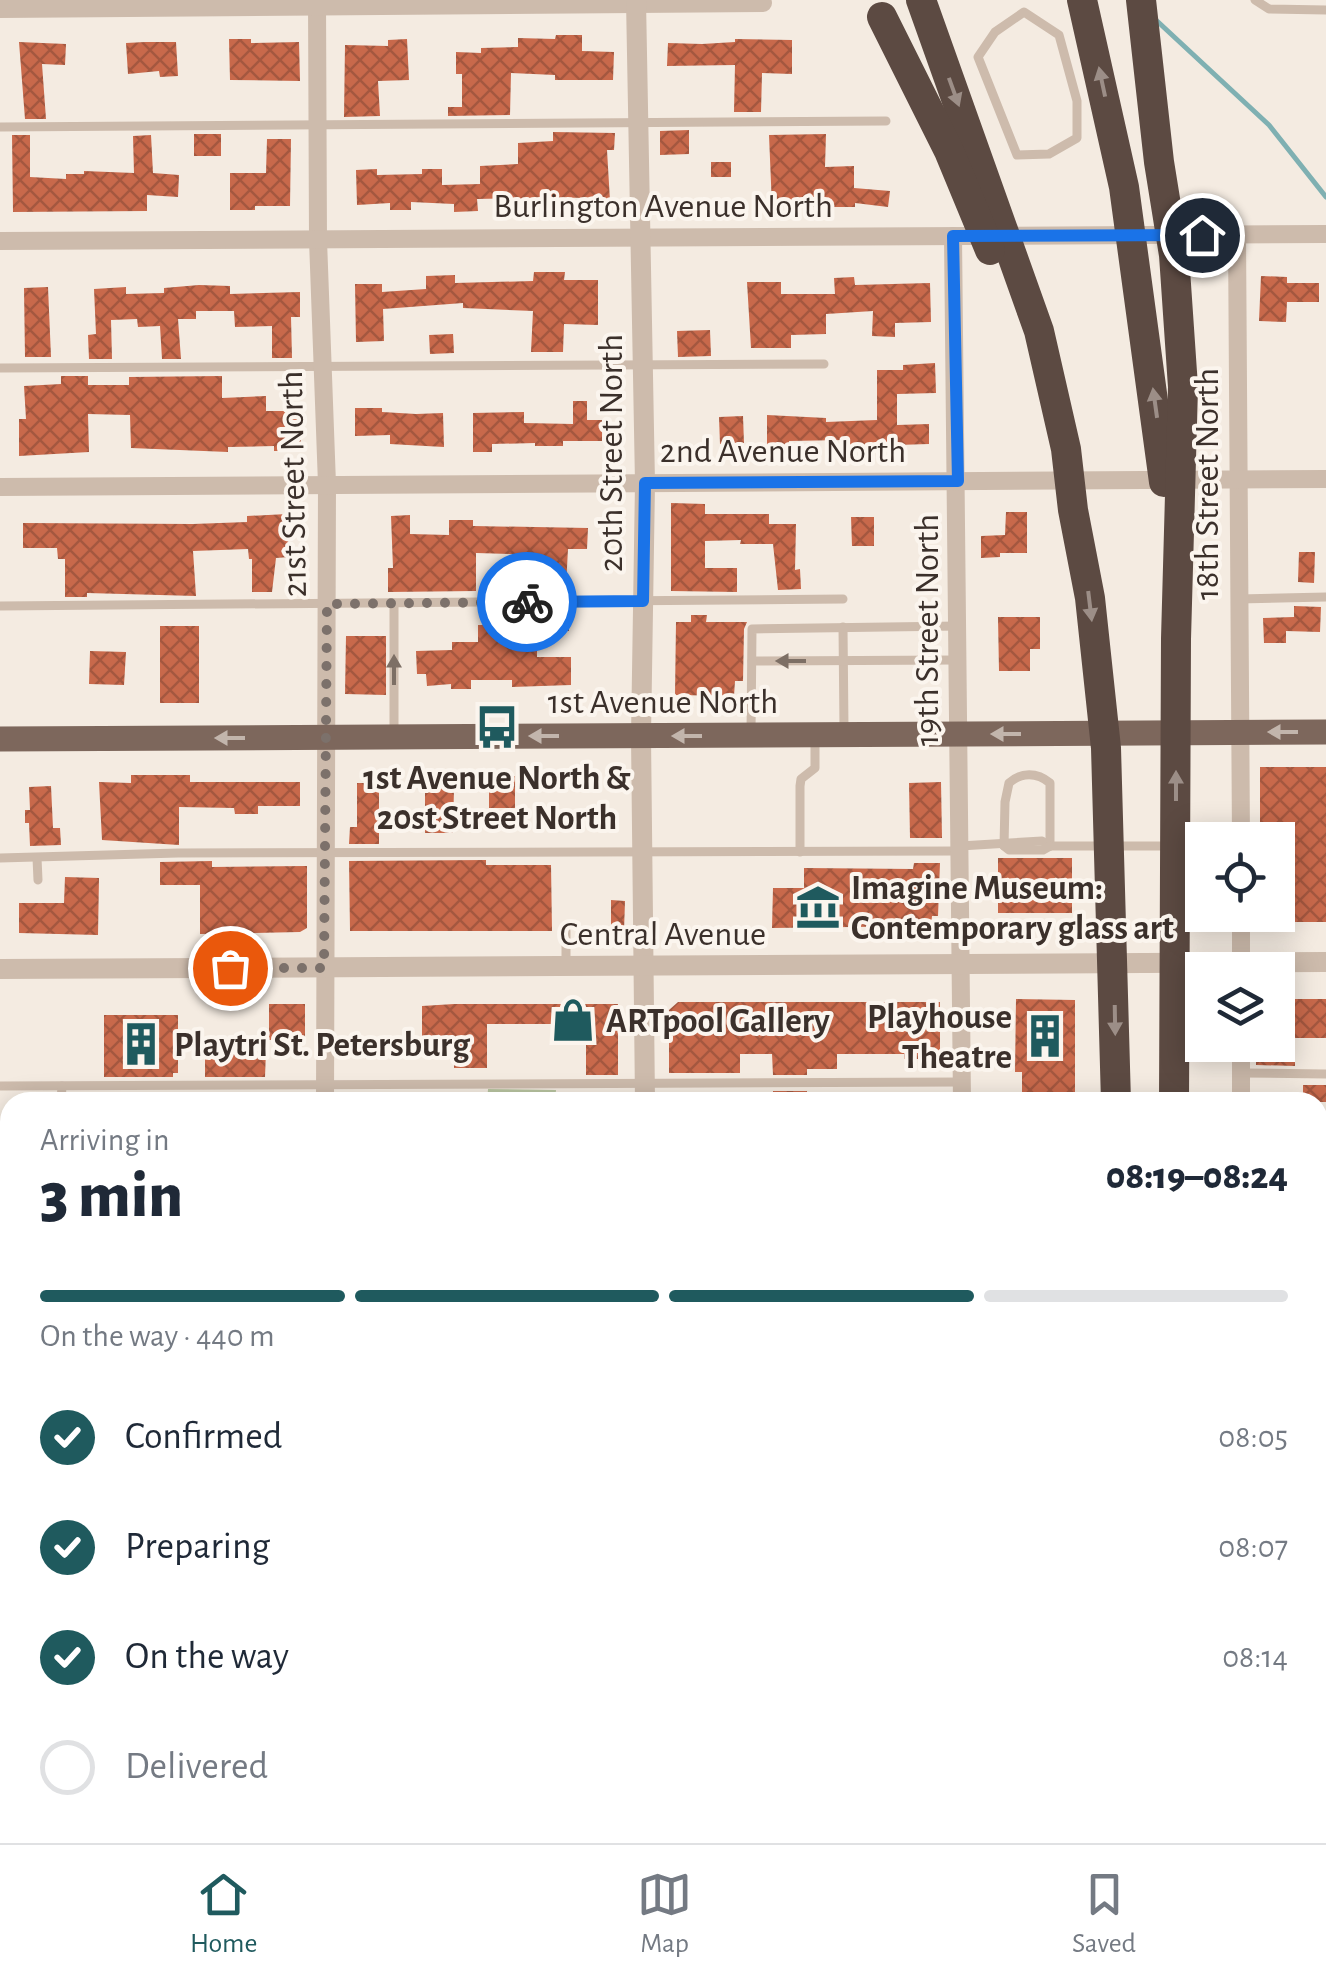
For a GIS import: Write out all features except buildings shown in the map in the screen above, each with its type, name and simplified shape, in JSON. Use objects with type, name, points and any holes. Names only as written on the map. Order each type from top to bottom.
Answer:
[{"type":"highway","points":[[921,0],[1039,331],[1066,449],[1090,598],[1106,748],[1116,1092]]},
{"type":"highway","points":[[1082,0],[1124,187],[1144,317],[1160,439],[1176,639]]},
{"type":"highway","points":[[1141,0],[1174,255],[1183,387],[1176,639],[1174,1092]]},
{"type":"highway","points":[[876,9],[949,152],[999,272],[1073,510]]},
{"type":"highway","points":[[1176,884],[1195,1092]]},
{"type":"main road","name":"1st Avenue North","points":[[0,740],[1326,732]]},
{"type":"street","name":"20th Street North","points":[[636,2],[645,483],[637,865],[644,966],[645,1092]]},
{"type":"street","name":"21st Street North","points":[[317,4],[318,240],[327,484],[325,1092]]},
{"type":"street","points":[[0,9],[764,4]]},
{"type":"street","name":"18th Street North","points":[[1237,234],[1240,822]]},
{"type":"street","name":"Burlington Avenue North","points":[[0,241],[1326,234]]},
{"type":"street","name":"19th Street North","points":[[953,236],[962,1092]]},
{"type":"street","name":"2nd Avenue North","points":[[0,486],[1326,479]]},
{"type":"street","name":"Central Avenue","points":[[1295,963],[1326,962]]},
{"type":"street","name":"Central Avenue","points":[[0,969],[1185,966]]},
{"type":"street","points":[[1240,1062],[1241,1092]]},
{"type":"lane","points":[[1024,0],[1024,12]]},
{"type":"lane","points":[[1255,0],[1268,9],[1291,5],[1326,10]]},
{"type":"lane","points":[[1024,12],[1059,36],[1077,101],[1077,138],[1049,154],[1017,155],[978,58],[995,32],[1024,12]]},
{"type":"lane","points":[[0,127],[886,121]]},
{"type":"lane","points":[[0,368],[824,364]]},
{"type":"lane","points":[[1239,600],[1326,597]]},
{"type":"lane","points":[[0,606],[843,600]]},
{"type":"lane","points":[[394,604],[394,737]]},
{"type":"lane","points":[[751,735],[752,629],[958,626]]},
{"type":"lane","points":[[843,627],[844,735]]},
{"type":"lane","points":[[752,661],[959,660]]},
{"type":"lane","points":[[800,852],[800,786],[814,768],[814,735]]},
{"type":"lane","points":[[1004,846],[1006,792],[1009,782],[1024,775],[1036,775],[1050,782],[1050,846]]},
{"type":"lane","points":[[0,858],[326,854],[637,865],[800,852],[1185,846]]},
{"type":"lane","points":[[38,858],[38,880]]},
{"type":"lane","points":[[566,930],[566,966]]},
{"type":"lane","points":[[1240,1073],[1326,1074]]},
{"type":"lane","points":[[0,1086],[325,1083],[645,1092],[962,1082]]},
{"type":"lane","points":[[62,1086],[62,1092]]},
{"type":"green space","points":[[488,1089],[556,1090],[556,1092],[488,1092]]},
{"type":"waterway","points":[[1157,21],[1269,125],[1326,197]]},
{"type":"way so far","points":[[230,968],[324,968],[327,604],[527,602]]},
{"type":"place","name":"1st Avenue North & 20st Street North","points":[[497,727]]},
{"type":"place","name":"Imagine Museum: Contemporary glass art","points":[[818,907]]},
{"type":"place","name":"ARTpool Gallery","points":[[573,1020]]},
{"type":"place","name":"Playhouse Theatre","points":[[1045,1036]]},
{"type":"place","name":"Playtri St. Petersburg","points":[[141,1044]]},
{"type":"route","points":[[527,602],[643,601],[645,483],[958,481],[953,236],[1202,235]]}]
